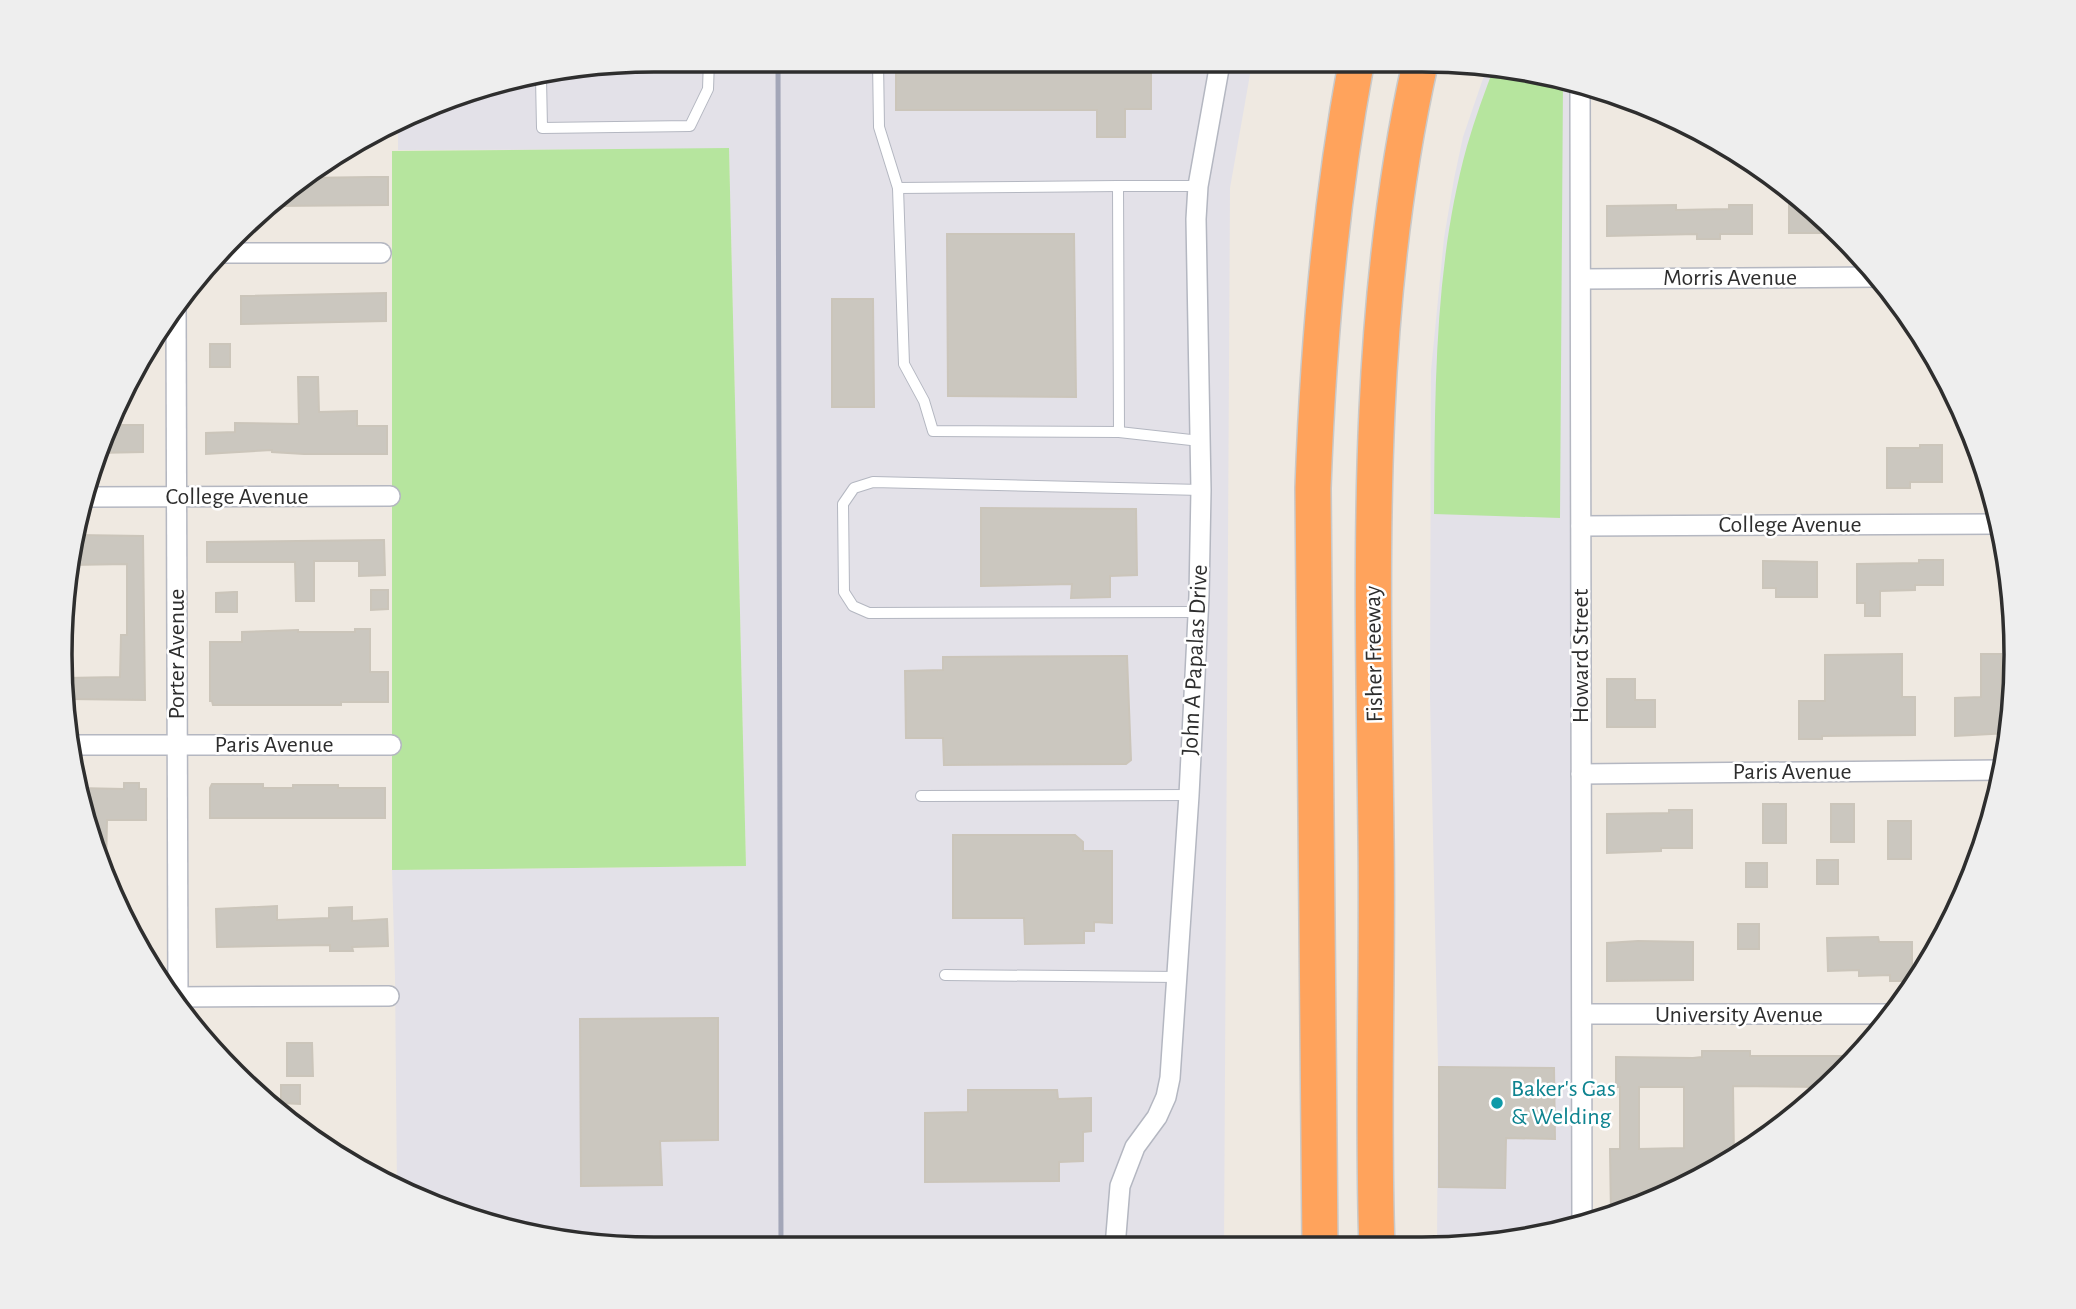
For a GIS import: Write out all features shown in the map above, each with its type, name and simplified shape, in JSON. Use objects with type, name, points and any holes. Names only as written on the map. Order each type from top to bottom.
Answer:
[{"type":"highway","points":[[1320,1237],[1314,474],[1317,377],[1324,288],[1355,72]]},
{"type":"highway","name":"Fisher Freeway","points":[[1377,1237],[1378,943],[1372,521],[1374,438],[1386,282],[1410,106],[1418,72]]},
{"type":"highway","points":[[1410,106],[1428,72]]},
{"type":"street","name":"John A Papalas Drive","points":[[1116,1237],[1120,1186],[1135,1147],[1157,1117],[1168,1088],[1178,977],[1198,612],[1201,490],[1196,219],[1198,186],[1218,72]]},
{"type":"street","name":"Howard Street","points":[[1580,94],[1583,1214]]},
{"type":"street","points":[[232,253],[381,253]]},
{"type":"street","name":"Morris Avenue","points":[[1581,279],[1866,277]]},
{"type":"street","name":"Porter Avenue","points":[[176,322],[176,987]]},
{"type":"street","name":"College Avenue","points":[[94,497],[390,496]]},
{"type":"street","name":"College Avenue","points":[[1581,526],[1989,524]]},
{"type":"street","name":"Paris Avenue","points":[[79,745],[391,745]]},
{"type":"street","name":"Paris Avenue","points":[[1581,774],[1992,771]]},
{"type":"street","points":[[185,1000],[389,996]]},
{"type":"street","name":"University Avenue","points":[[1583,1014],[1880,1014]]},
{"type":"lane","points":[[541,83],[542,128],[690,126],[708,89],[709,72]]},
{"type":"lane","points":[[878,72],[879,127],[898,188],[904,364],[924,401],[933,431],[1119,432],[1200,440]]},
{"type":"lane","points":[[1118,186],[1119,432]]},
{"type":"lane","points":[[898,188],[1198,186]]},
{"type":"lane","points":[[1198,612],[869,613],[853,606],[844,592],[844,504],[854,488],[873,482],[1201,490]]},
{"type":"lane","points":[[920,796],[1189,795]]},
{"type":"lane","points":[[945,975],[1178,977]]},
{"type":"shaded area","points":[[1250,72],[1230,188],[1224,1237],[616,1236],[541,1226],[504,1217],[431,1193],[397,1177],[392,870],[746,866],[729,149],[398,150],[398,132],[467,103],[541,83],[616,73]]},
{"type":"shaded area","points":[[1484,76],[1535,83],[1580,94],[1576,1216],[1498,1232],[1437,1237],[1438,1065],[1430,697],[1431,371],[1444,238],[1463,137]]},
{"type":"green space","points":[[1491,76],[1563,90],[1560,518],[1434,514],[1436,375],[1442,282],[1456,191]]},
{"type":"green space","points":[[729,148],[746,866],[392,870],[392,151]]},
{"type":"building","points":[[896,72],[1151,72],[1151,109],[1125,109],[1125,137],[1097,137],[1097,110],[896,110]]},
{"type":"building","points":[[388,177],[388,205],[283,206],[320,178]]},
{"type":"building","points":[[1791,204],[1824,233],[1789,233]]},
{"type":"building","points":[[1676,205],[1676,210],[1729,209],[1729,205],[1752,205],[1752,234],[1720,234],[1720,239],[1697,239],[1697,234],[1607,236],[1607,206]]},
{"type":"building","points":[[947,234],[1074,234],[1076,397],[948,396]]},
{"type":"building","points":[[386,293],[386,321],[241,324],[241,296]]},
{"type":"building","points":[[832,299],[873,299],[874,407],[832,407]]},
{"type":"building","points":[[210,344],[230,344],[230,367],[210,367]]},
{"type":"building","points":[[298,377],[318,377],[319,412],[357,411],[357,426],[387,426],[387,454],[304,454],[272,450],[206,454],[206,433],[235,432],[235,423],[299,424]]},
{"type":"building","points":[[119,425],[143,425],[143,452],[108,453]]},
{"type":"building","points":[[1920,445],[1942,445],[1942,482],[1910,482],[1910,488],[1887,488],[1887,448],[1920,448]]},
{"type":"building","points":[[981,508],[1136,509],[1137,575],[1110,576],[1110,597],[1071,598],[1072,584],[981,586]]},
{"type":"building","points":[[84,535],[143,536],[145,700],[74,699],[73,678],[120,677],[121,635],[127,635],[127,564],[79,565]]},
{"type":"building","points":[[384,540],[385,575],[359,576],[359,561],[314,561],[314,601],[296,601],[295,562],[207,562],[207,542]]},
{"type":"building","points":[[1919,560],[1943,560],[1943,585],[1915,585],[1915,590],[1880,591],[1880,616],[1865,616],[1865,603],[1857,603],[1857,564],[1919,563]]},
{"type":"building","points":[[1763,561],[1817,562],[1817,597],[1776,597],[1776,588],[1763,588]]},
{"type":"building","points":[[371,590],[388,590],[388,609],[371,610]]},
{"type":"building","points":[[237,592],[237,612],[216,612],[216,593]]},
{"type":"building","points":[[355,629],[370,629],[370,672],[388,672],[388,702],[341,702],[341,705],[213,705],[210,701],[210,642],[242,642],[242,632],[355,632]]},
{"type":"building","points":[[1902,654],[1902,697],[1915,697],[1915,735],[1822,736],[1822,739],[1799,739],[1799,701],[1825,701],[1825,655]]},
{"type":"building","points":[[1981,654],[2001,654],[2003,695],[1999,734],[1955,736],[1955,698],[1981,697]]},
{"type":"building","points":[[1127,656],[1131,760],[1126,764],[944,765],[943,738],[906,738],[905,671],[943,670],[943,657]]},
{"type":"building","points":[[1607,679],[1635,679],[1635,700],[1655,700],[1655,727],[1607,727]]},
{"type":"building","points":[[124,783],[139,783],[139,789],[146,789],[146,820],[107,820],[106,851],[88,788],[124,789]]},
{"type":"building","points":[[212,784],[263,784],[263,788],[338,785],[338,788],[385,788],[385,818],[210,818]]},
{"type":"building","points":[[1763,804],[1786,804],[1786,843],[1763,843]]},
{"type":"building","points":[[1831,804],[1854,804],[1854,842],[1831,842]]},
{"type":"building","points":[[1669,810],[1692,810],[1692,848],[1607,853],[1607,814],[1669,813]]},
{"type":"building","points":[[1888,821],[1911,821],[1911,859],[1888,859]]},
{"type":"building","points":[[953,835],[1075,835],[1083,842],[1083,851],[1112,851],[1112,923],[1094,922],[1094,931],[1084,931],[1084,943],[1025,944],[1024,918],[953,918]]},
{"type":"building","points":[[1817,860],[1838,860],[1838,884],[1817,884]]},
{"type":"building","points":[[1746,863],[1767,863],[1767,887],[1746,887]]},
{"type":"building","points":[[277,906],[277,920],[329,918],[329,908],[352,907],[352,921],[387,919],[388,946],[352,947],[353,951],[330,951],[330,945],[217,947],[216,909]]},
{"type":"building","points":[[1738,924],[1759,924],[1759,949],[1738,949]]},
{"type":"building","points":[[1878,937],[1879,942],[1912,942],[1912,968],[1904,981],[1890,981],[1890,975],[1859,976],[1859,970],[1828,971],[1827,938]]},
{"type":"building","points":[[1693,942],[1693,980],[1607,981],[1607,943]]},
{"type":"building","points":[[718,1018],[718,1140],[660,1141],[662,1185],[581,1186],[580,1019]]},
{"type":"building","points":[[287,1043],[312,1043],[313,1076],[287,1076]]},
{"type":"building","points":[[1702,1051],[1750,1051],[1750,1056],[1844,1056],[1813,1087],[1733,1086],[1734,1146],[1679,1177],[1611,1205],[1610,1149],[1620,1149],[1620,1087],[1616,1087],[1616,1057],[1702,1057]],"holes":[[[1639,1087],[1684,1087],[1684,1148],[1639,1149]]]},
{"type":"building","name":"Baker's Gas & Welding","points":[[1439,1067],[1554,1068],[1555,1139],[1506,1138],[1505,1188],[1439,1187]]},
{"type":"building","points":[[281,1085],[300,1085],[300,1104],[281,1102]]},
{"type":"building","points":[[968,1090],[1057,1090],[1058,1099],[1091,1098],[1091,1131],[1083,1132],[1083,1161],[1059,1162],[1059,1181],[925,1182],[925,1113],[968,1112]]},
{"type":"railway","points":[[778,72],[781,1237]]},
{"type":"place","name":"Baker's Gas & Welding","points":[[1497,1103]]}]
